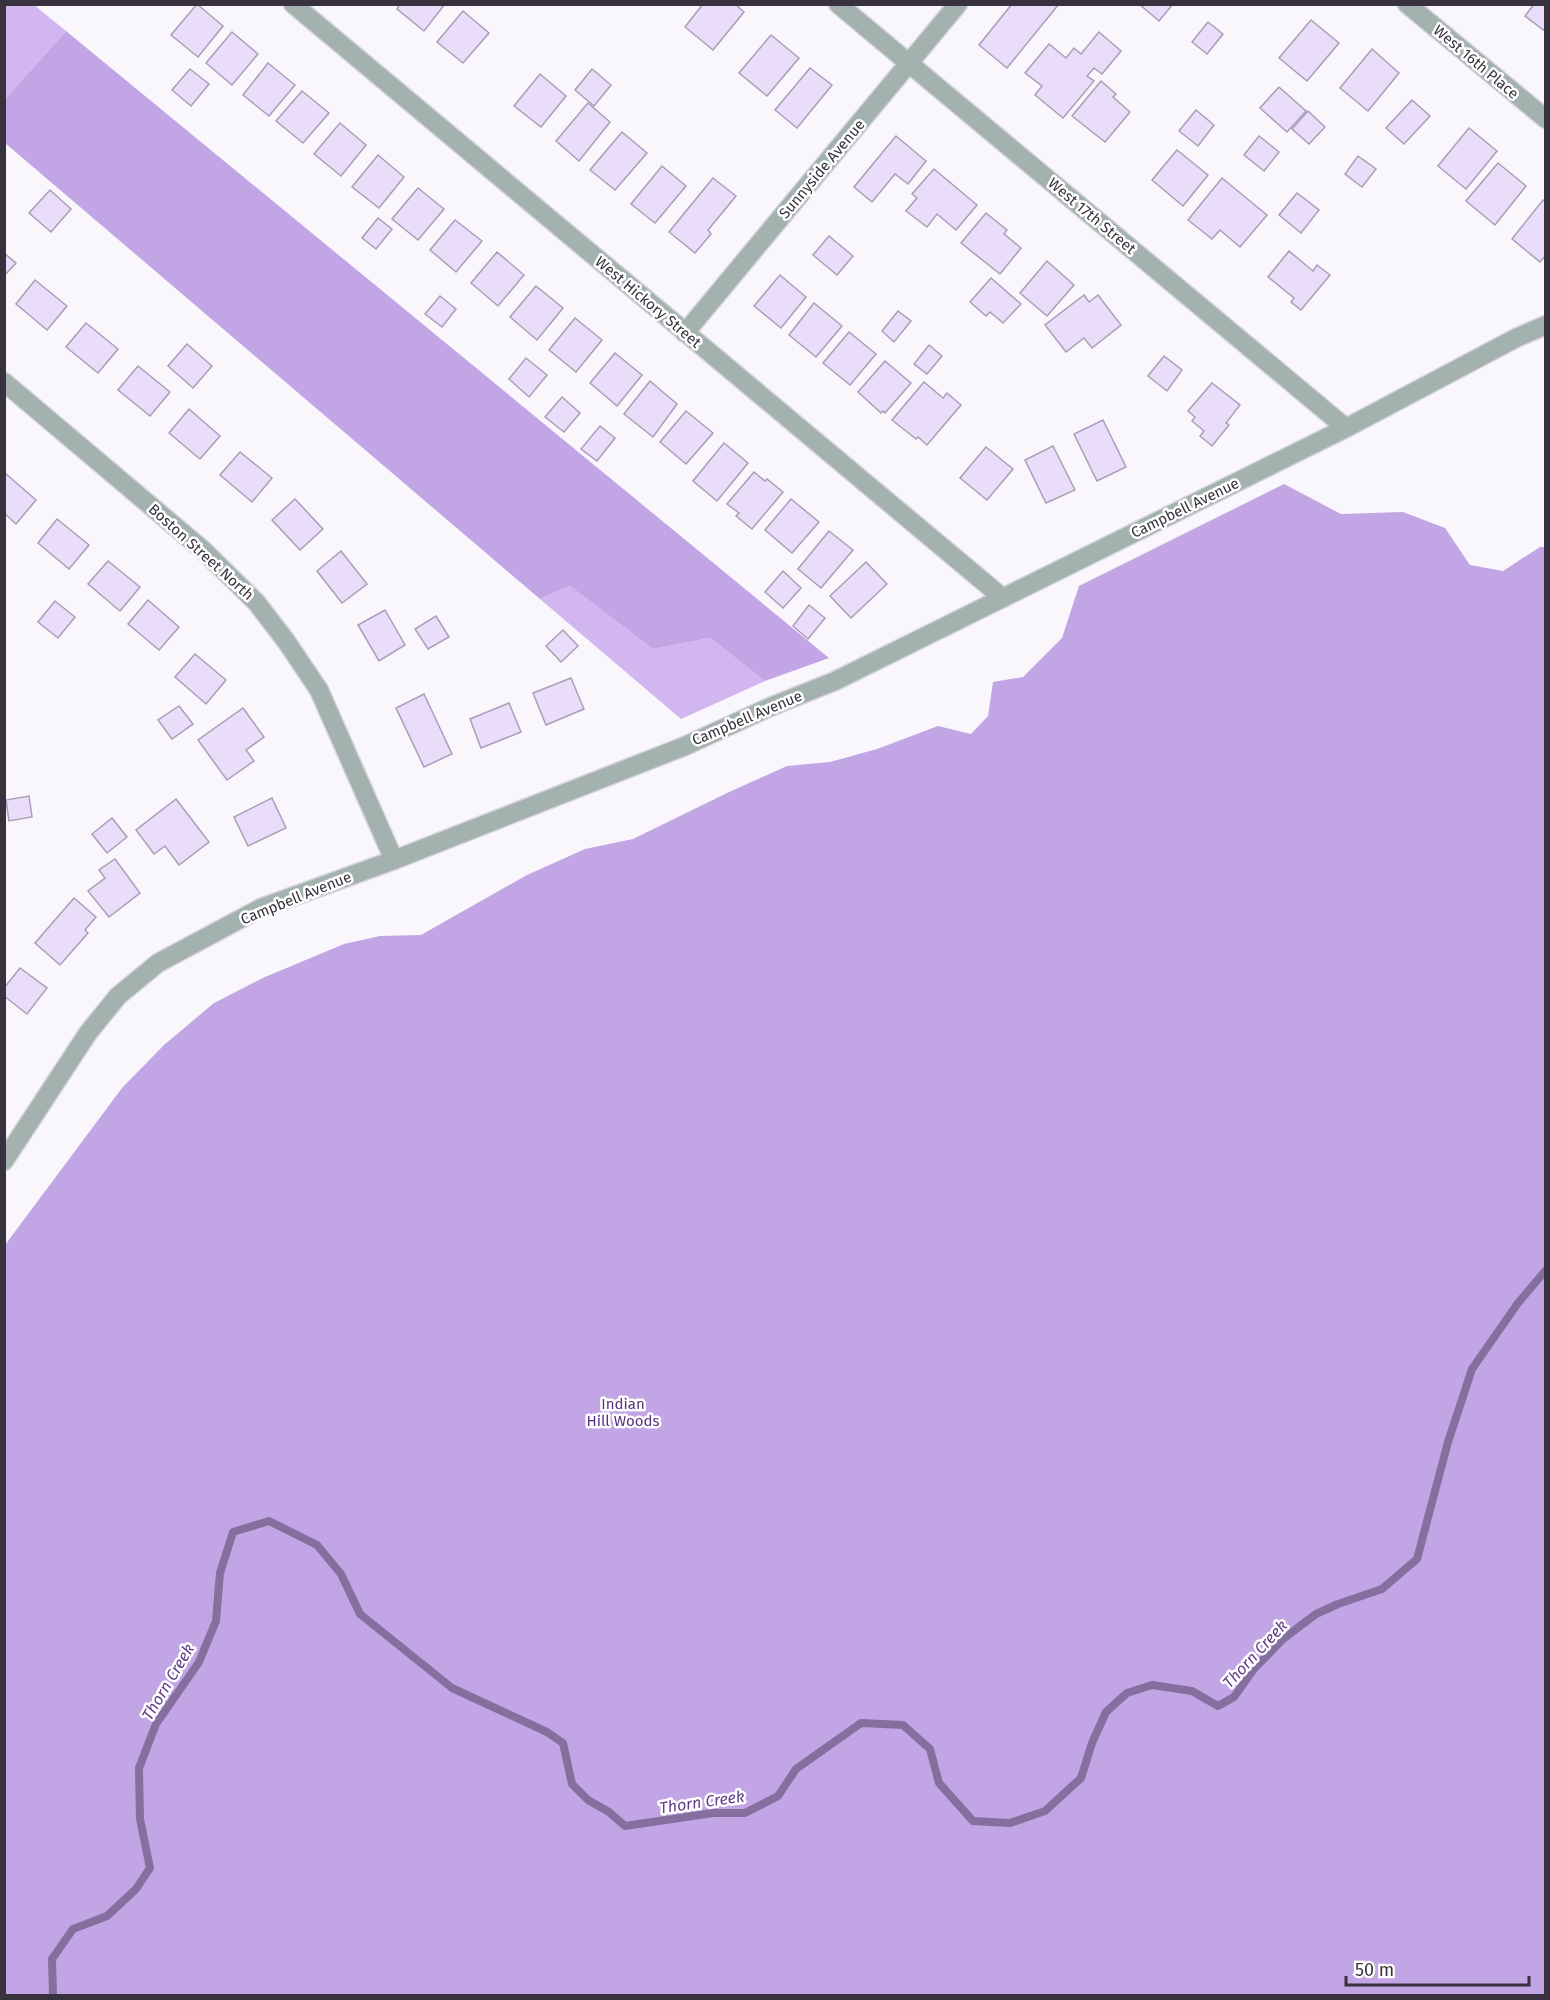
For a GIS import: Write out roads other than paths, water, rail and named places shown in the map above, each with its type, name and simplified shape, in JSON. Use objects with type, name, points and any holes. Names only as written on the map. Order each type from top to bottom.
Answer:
[{"type":"street","name":"West Hickory Street","points":[[293,4],[1003,598]]},
{"type":"street","name":"West 17th Street","points":[[838,4],[1346,428]]},
{"type":"street","name":"Sunnyside Avenue","points":[[685,333],[958,4]]},
{"type":"street","name":"West 16th Place","points":[[1407,4],[1545,119]]},
{"type":"street","name":"Campbell Avenue","points":[[4,1161],[88,1033],[118,996],[158,963],[261,908],[394,860],[685,746],[770,707],[835,681],[1346,428],[1545,325]]},
{"type":"street","name":"Boston Street North","points":[[4,382],[203,550],[256,602],[319,690],[394,860]]},
{"type":"waterway","name":"Thorn Creek","points":[[53,1996],[52,1959],[73,1929],[107,1916],[136,1889],[150,1868],[140,1819],[139,1768],[156,1724],[199,1662],[216,1621],[220,1573],[233,1532],[269,1521],[317,1545],[341,1574],[360,1614],[452,1688],[547,1732],[563,1743],[572,1784],[588,1800],[609,1812],[625,1826],[713,1813],[745,1813],[778,1796],[796,1769],[861,1723],[903,1725],[930,1749],[939,1783],[973,1821],[1010,1823],[1045,1811],[1081,1778],[1092,1743],[1106,1712],[1127,1693],[1152,1685],[1192,1691],[1218,1706],[1234,1697],[1254,1669],[1283,1639],[1316,1614],[1382,1589],[1417,1559],[1448,1442],[1472,1369],[1518,1303],[1546,1270]]},
{"type":"park label","name":"Indian Hill Woods","points":[[623,1412]]}]
